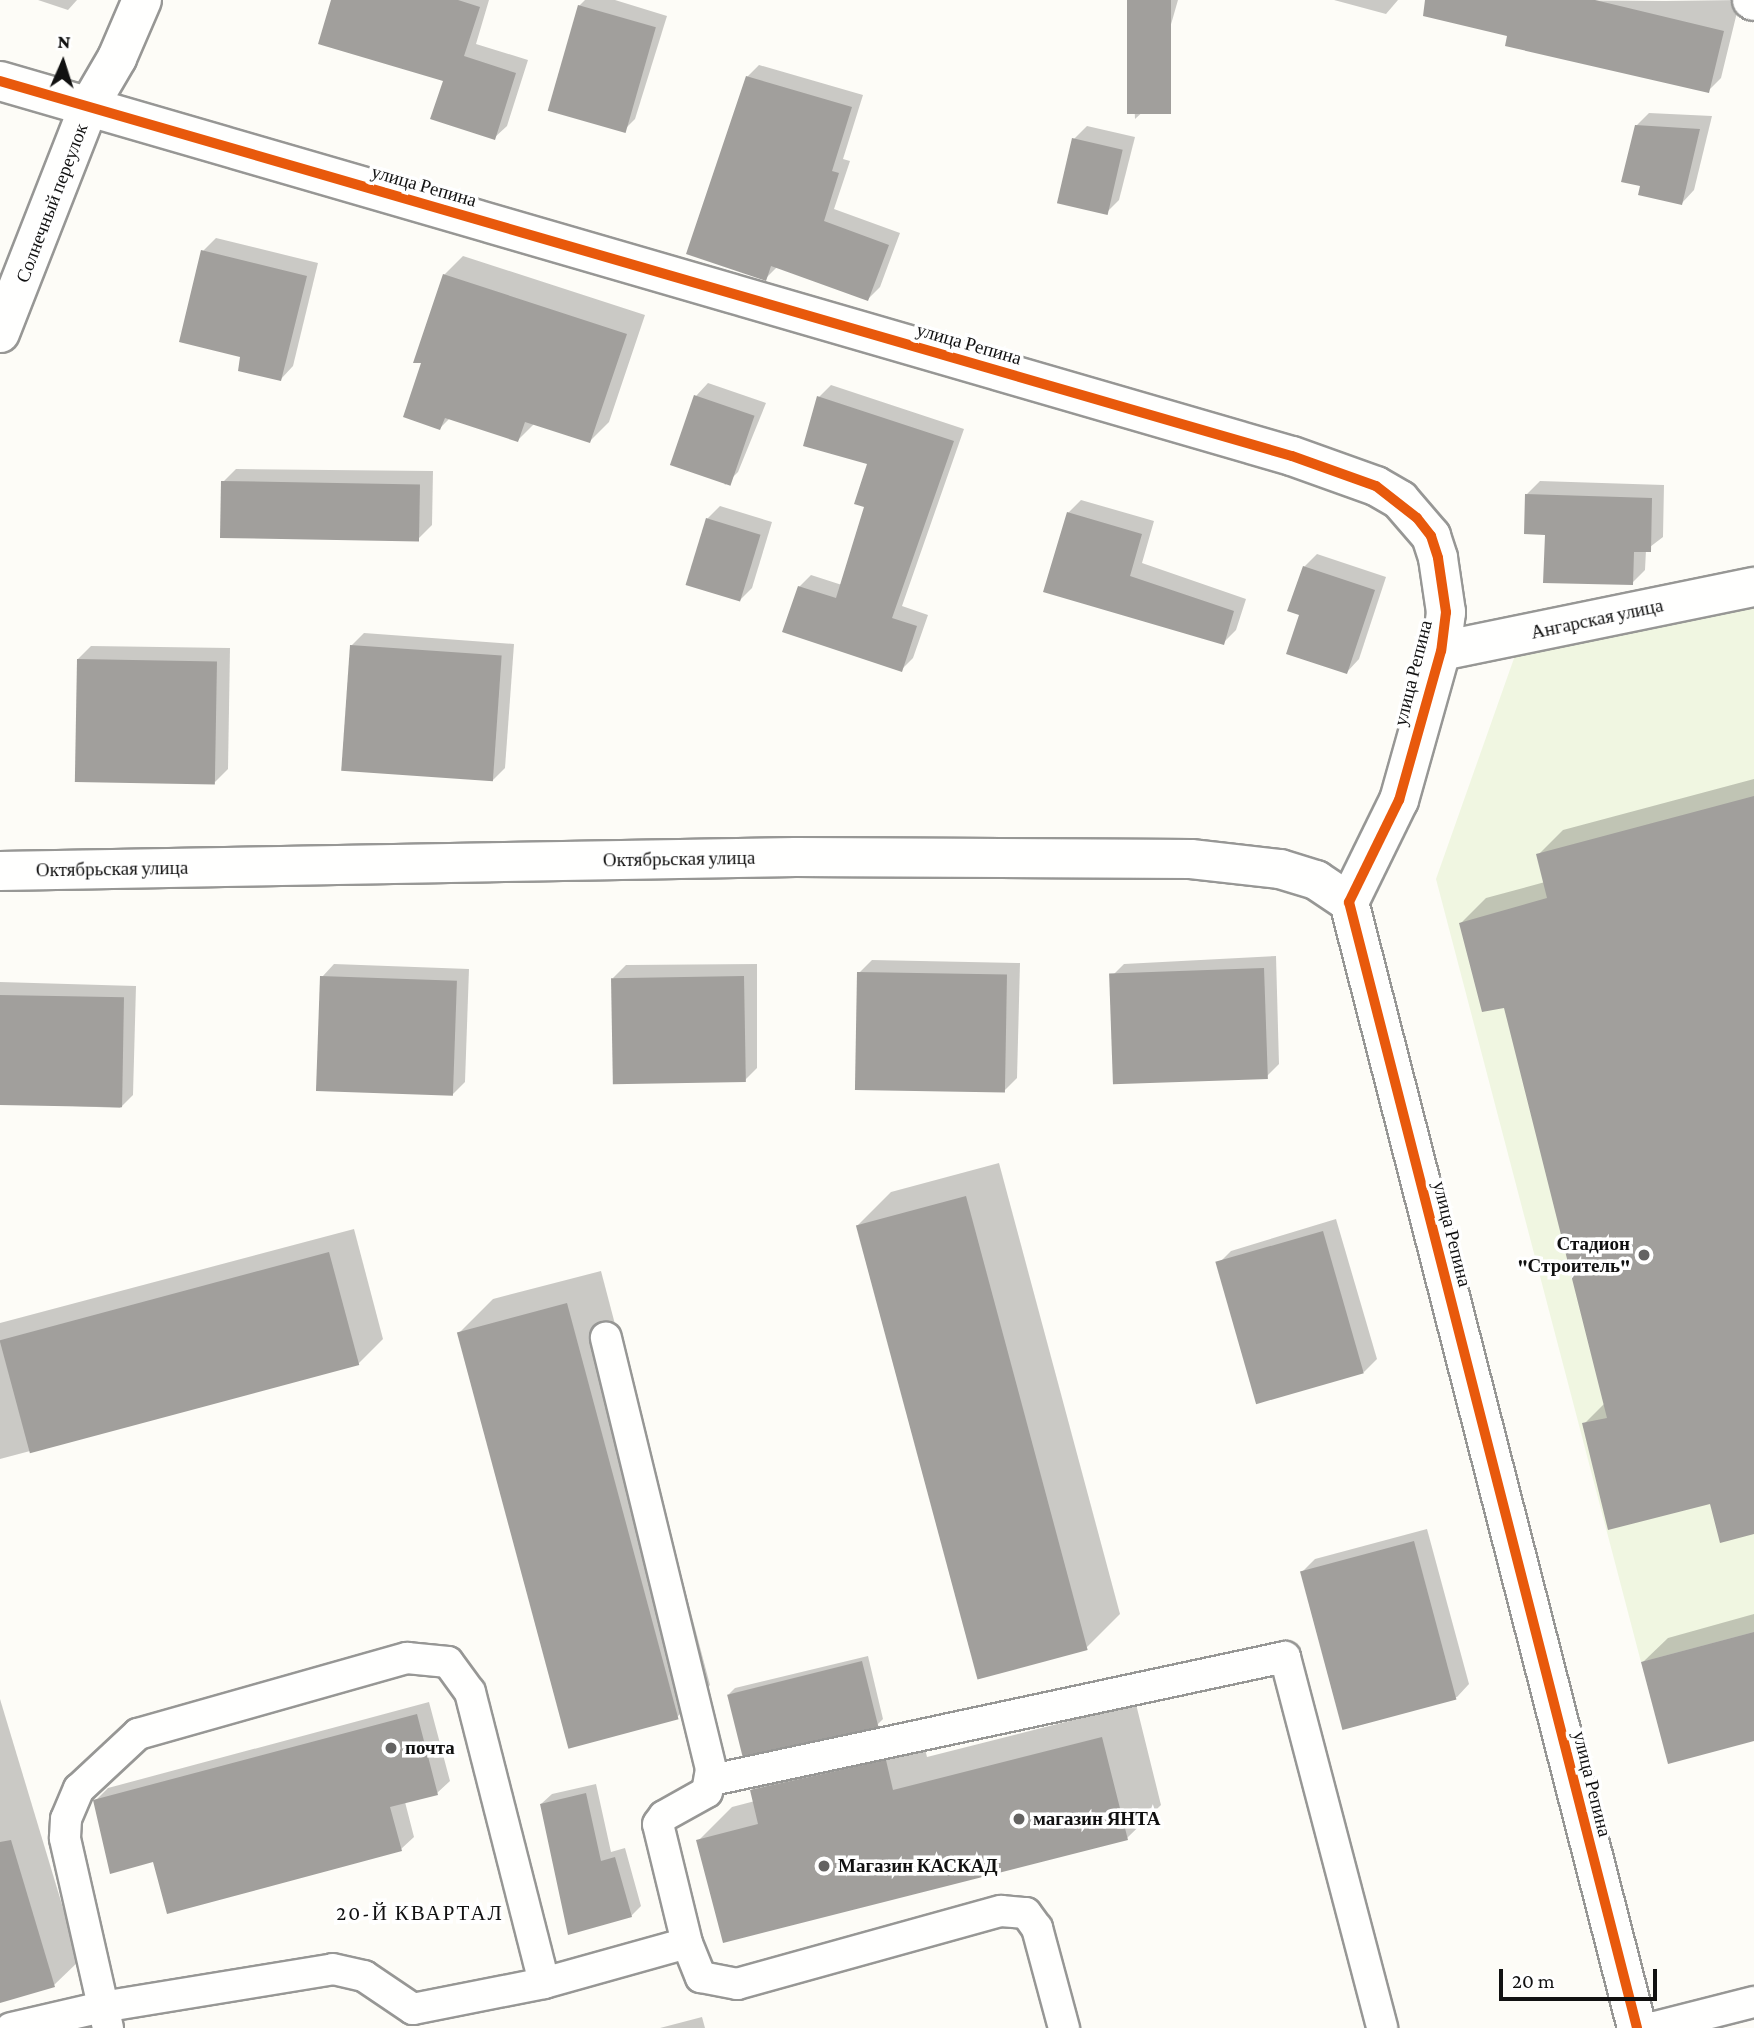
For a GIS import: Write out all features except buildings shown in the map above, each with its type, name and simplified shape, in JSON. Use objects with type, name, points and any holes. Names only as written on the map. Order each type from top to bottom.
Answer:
[{"type":"street","name":"Солнечный переулок","points":[[0,333],[89,106],[117,58],[142,0]]},
{"type":"street","name":"улица Репина","points":[[0,81],[1292,456],[1376,486],[1400,500],[1431,536],[1446,612],[1441,651],[1399,800],[1349,902],[1637,2028]]},
{"type":"street","name":"Ангарская улица","points":[[1441,651],[1754,587]]},
{"type":"street","name":"Октябрьская улица","points":[[0,871],[796,857],[1191,859],[1280,869],[1316,880],[1349,902]]},
{"type":"lane","points":[[606,1338],[712,1780],[708,1792],[664,1816],[658,1824],[687,1943],[701,1977],[737,1984],[1001,1911],[1026,1913],[1037,1928],[1064,2028]]},
{"type":"lane","points":[[712,1780],[1285,1657],[1382,2028]]},
{"type":"lane","points":[[105,2017],[65,1838],[66,1819],[79,1788],[138,1734],[407,1658],[448,1662],[470,1692],[544,1983]]},
{"type":"lane","points":[[11,2028],[105,2017],[333,1969],[364,1976],[414,2019],[687,1943]]},
{"type":"lane","points":[[1651,2028],[1754,2002]]},
{"type":"green space","name":"Стадион \"Строитель\"","points":[[1754,603],[1754,1632],[1641,1662],[1436,879],[1518,647]]},
{"type":"cycle path","points":[[0,81],[1292,456],[1376,486],[1417,518],[1431,536],[1438,558],[1446,612],[1441,651],[1399,800],[1349,902],[1637,2028]]},
{"type":"place","name":"Стадион \"Строитель\"","points":[[1644,1255]]},
{"type":"place","name":"почта","points":[[391,1748]]},
{"type":"place","name":"магазин ЯНТА","points":[[1019,1819]]},
{"type":"place","name":"Магазин КАСКАД","points":[[824,1866]]},
{"type":"district","name":"20-Й КВАРТАЛ","points":[[420,1913]]}]
